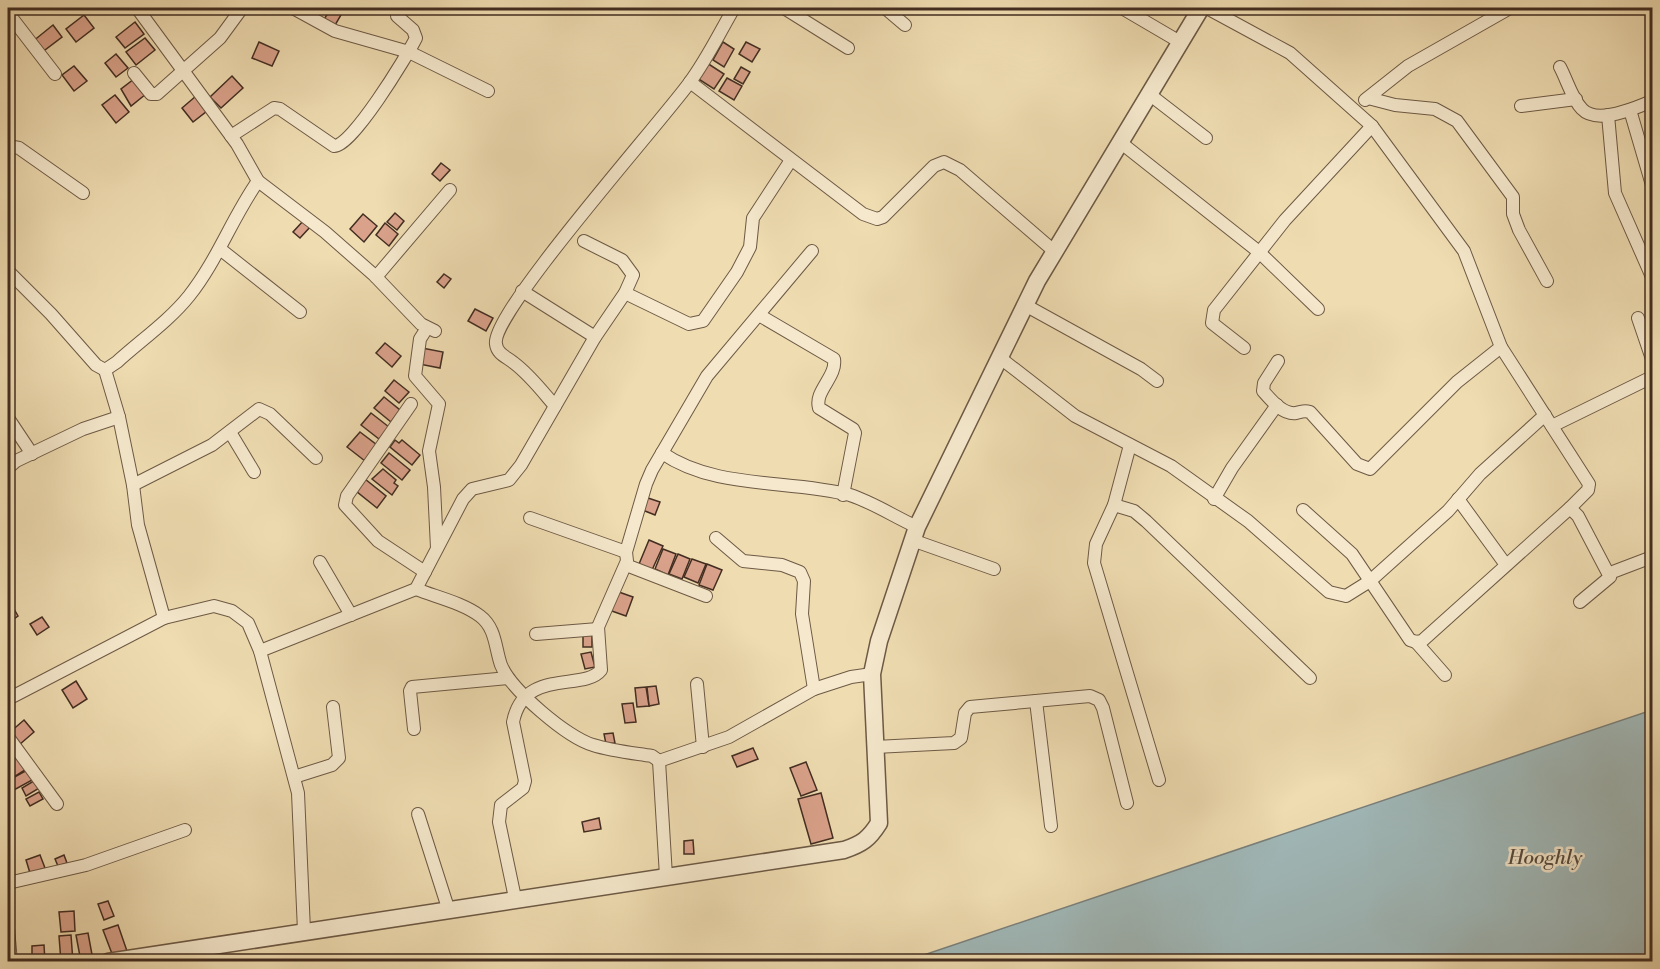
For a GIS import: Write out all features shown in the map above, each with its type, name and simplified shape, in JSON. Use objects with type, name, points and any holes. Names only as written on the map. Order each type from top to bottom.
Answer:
[{"type":"street","points":[[137,8],[231,136],[258,182],[325,232],[431,330],[420,339],[415,376],[439,404],[429,451],[434,488],[437,549]]},
{"type":"street","points":[[134,73],[154,95],[184,73],[219,38],[242,8]]},
{"type":"street","points":[[293,8],[335,31],[409,52],[488,91]]},
{"type":"street","points":[[231,136],[274,108],[338,147],[363,121],[416,38],[415,34],[397,16],[397,8]]},
{"type":"street","points":[[555,406],[527,375],[499,352],[496,345],[496,333],[522,291],[690,82],[734,8]]},
{"type":"street","points":[[784,8],[848,48]]},
{"type":"street","points":[[885,8],[905,25]]},
{"type":"street","points":[[1122,8],[1180,42]]},
{"type":"street","points":[[108,962],[448,908],[844,850],[862,844],[871,836],[879,823],[873,674],[879,641],[914,534],[999,357],[1054,251],[1201,8]]},
{"type":"street","points":[[1208,8],[1290,54],[1372,126],[1464,251],[1501,347],[1589,484],[1588,490],[1570,508],[1422,641],[1416,642],[1410,640],[1352,554],[1303,510]]},
{"type":"street","points":[[1354,109],[1408,66],[1510,8]]},
{"type":"street","points":[[8,13],[55,74]]},
{"type":"street","points":[[1560,67],[1583,111],[1593,115],[1608,115],[1630,110],[1653,101]]},
{"type":"street","points":[[690,82],[863,214],[877,219],[888,213],[934,166],[944,162],[952,164],[1054,251]]},
{"type":"street","points":[[1149,94],[1206,138]]},
{"type":"street","points":[[1368,98],[1395,105],[1435,109],[1457,122],[1513,197],[1513,214],[1519,230],[1547,280]]},
{"type":"street","points":[[1521,106],[1576,99]]},
{"type":"street","points":[[1630,110],[1653,185]]},
{"type":"street","points":[[1608,115],[1615,193],[1653,276]]},
{"type":"street","points":[[1244,348],[1212,323],[1212,317],[1222,299],[1322,178],[1372,126]]},
{"type":"street","points":[[1120,142],[1259,252],[1318,309]]},
{"type":"street","points":[[8,146],[19,148],[83,193]]},
{"type":"street","points":[[625,292],[688,324],[703,321],[737,273],[750,246],[753,218],[790,160]]},
{"type":"street","points":[[105,370],[117,362],[188,297],[220,249],[247,197],[258,182]]},
{"type":"street","points":[[376,277],[450,190]]},
{"type":"street","points":[[260,651],[416,589],[463,499],[472,489],[509,480],[521,465],[633,275],[628,266],[584,241]]},
{"type":"street","points":[[220,249],[300,312]]},
{"type":"street","points":[[515,898],[499,822],[501,805],[524,788],[525,781],[513,722],[524,698],[558,682],[591,677],[601,670],[598,629],[626,558],[646,484],[707,376],[812,251]]},
{"type":"street","points":[[8,271],[51,314],[96,365],[105,370],[119,417],[133,484],[138,525],[164,618]]},
{"type":"street","points":[[522,291],[595,337]]},
{"type":"street","points":[[1025,305],[1141,369],[1157,381]]},
{"type":"street","points":[[759,315],[834,359],[833,370],[817,401],[819,408],[853,429],[855,433],[843,495]]},
{"type":"street","points":[[1638,318],[1653,359]]},
{"type":"street","points":[[1278,361],[1262,386],[1277,405],[1294,414],[1308,410],[1357,464],[1370,469],[1457,382],[1501,347]]},
{"type":"street","points":[[999,357],[1075,416],[1171,466],[1214,499],[1248,520],[1329,592],[1346,596],[1370,581],[1458,499],[1480,474],[1545,415]]},
{"type":"street","points":[[1552,426],[1653,377]]},
{"type":"street","points":[[411,404],[347,496],[345,505],[378,541],[425,572]]},
{"type":"street","points":[[1214,499],[1232,468],[1277,405]]},
{"type":"street","points":[[133,484],[212,445],[253,412],[263,410],[316,458]]},
{"type":"street","points":[[8,468],[83,429],[119,417]]},
{"type":"street","points":[[8,418],[32,454]]},
{"type":"street","points":[[230,432],[254,472]]},
{"type":"street","points":[[1130,445],[1114,505],[1096,544],[1095,563],[1158,780]]},
{"type":"street","points":[[662,453],[675,462],[734,479],[843,495],[914,534],[994,569]]},
{"type":"street","points":[[1458,499],[1506,565]]},
{"type":"street","points":[[1114,505],[1134,511],[1146,521],[1310,678]]},
{"type":"street","points":[[1570,508],[1578,516],[1610,573],[1609,580],[1580,602]]},
{"type":"street","points":[[530,518],[626,558],[706,596]]},
{"type":"street","points":[[716,538],[743,561],[782,565],[800,572],[804,581],[802,614],[814,689]]},
{"type":"street","points":[[1610,573],[1653,557]]},
{"type":"street","points":[[320,562],[351,615]]},
{"type":"street","points":[[416,589],[480,616],[493,635],[501,665],[508,678],[524,698],[578,739],[593,745],[652,756],[659,761]]},
{"type":"street","points":[[9,694],[164,618],[214,606],[232,611],[248,623],[260,651],[298,794],[304,931]]},
{"type":"street","points":[[536,634],[598,629]]},
{"type":"street","points":[[1416,642],[1445,675]]},
{"type":"street","points":[[659,761],[729,737],[814,689],[851,677],[873,674]]},
{"type":"street","points":[[414,729],[410,691],[412,687],[508,678]]},
{"type":"street","points":[[697,684],[703,747]]},
{"type":"street","points":[[875,747],[954,743],[961,738],[965,712],[970,707],[1090,696],[1099,700],[1127,803]]},
{"type":"street","points":[[1036,701],[1052,826]]},
{"type":"street","points":[[294,777],[332,765],[339,758],[333,707]]},
{"type":"street","points":[[8,737],[57,804]]},
{"type":"street","points":[[659,761],[666,876]]},
{"type":"street","points":[[418,814],[448,908]]},
{"type":"street","points":[[8,883],[86,865],[185,830]]},
{"type":"street","points":[[8,928],[10,962]]},
{"type":"water","name":"Hooghly","points":[[1652,710],[1652,961],[906,961]]},
{"type":"building","points":[[331,8],[345,8],[334,27],[323,21]]},
{"type":"building","points":[[84,15],[94,28],[76,42],[66,29]]},
{"type":"building","points":[[135,22],[144,34],[125,48],[116,37]]},
{"type":"building","points":[[53,25],[62,37],[41,53],[32,42]]},
{"type":"building","points":[[145,38],[155,50],[136,65],[126,52]]},
{"type":"building","points":[[259,42],[279,51],[272,66],[252,58]]},
{"type":"building","points":[[723,42],[734,49],[724,67],[713,60]]},
{"type":"building","points":[[746,42],[760,49],[752,62],[739,54]]},
{"type":"building","points":[[116,54],[128,68],[116,77],[105,63]]},
{"type":"building","points":[[707,63],[724,74],[714,89],[697,78]]},
{"type":"building","points":[[74,66],[87,81],[74,91],[62,75]]},
{"type":"building","points":[[741,67],[750,72],[743,84],[734,79]]},
{"type":"building","points":[[232,76],[243,88],[221,108],[210,97]]},
{"type":"building","points":[[727,78],[742,86],[734,100],[719,91]]},
{"type":"building","points":[[134,79],[146,94],[131,106],[121,89]]},
{"type":"building","points":[[115,95],[129,112],[116,123],[102,105]]},
{"type":"building","points":[[196,96],[207,111],[193,122],[182,108]]},
{"type":"building","points":[[441,163],[450,170],[440,181],[432,174]]},
{"type":"building","points":[[395,213],[404,221],[397,230],[387,222]]},
{"type":"building","points":[[363,214],[377,226],[364,242],[350,229]]},
{"type":"building","points":[[304,220],[311,226],[300,238],[293,232]]},
{"type":"building","points":[[385,223],[398,234],[389,246],[376,235]]},
{"type":"building","points":[[444,274],[451,279],[444,288],[437,282]]},
{"type":"building","points":[[475,309],[493,318],[486,331],[468,321]]},
{"type":"building","points":[[385,343],[401,356],[392,367],[376,353]]},
{"type":"building","points":[[422,348],[443,352],[440,368],[419,364]]},
{"type":"building","points":[[394,380],[409,392],[399,403],[385,391]]},
{"type":"building","points":[[384,397],[400,410],[391,422],[374,408]]},
{"type":"building","points":[[371,413],[389,427],[379,439],[361,425]]},
{"type":"building","points":[[360,432],[377,445],[365,461],[347,447]]},
{"type":"building","points":[[395,440],[399,443],[402,440],[420,455],[412,465],[390,447]]},
{"type":"building","points":[[389,453],[410,470],[402,480],[381,463]]},
{"type":"building","points":[[383,469],[396,480],[394,483],[398,486],[392,495],[372,479]]},
{"type":"building","points":[[365,479],[386,496],[377,508],[356,491]]},
{"type":"building","points":[[645,497],[660,502],[655,515],[640,509]]},
{"type":"building","points":[[649,540],[663,546],[652,570],[639,564]]},
{"type":"building","points":[[663,549],[676,554],[668,575],[655,569]]},
{"type":"building","points":[[678,554],[690,559],[682,579],[669,574]]},
{"type":"building","points":[[692,559],[706,564],[698,583],[684,577]]},
{"type":"building","points":[[707,564],[722,570],[713,590],[699,585]]},
{"type":"building","points":[[616,591],[633,597],[626,616],[609,610]]},
{"type":"building","points":[[10,602],[18,616],[11,621],[8,616]]},
{"type":"building","points":[[42,617],[49,627],[37,635],[30,624]]},
{"type":"building","points":[[583,635],[592,635],[592,647],[583,647]]},
{"type":"building","points":[[591,652],[595,667],[585,669],[581,654]]},
{"type":"building","points":[[76,681],[87,699],[73,708],[62,690]]},
{"type":"building","points":[[656,686],[659,704],[649,706],[647,687]]},
{"type":"building","points":[[646,687],[649,706],[637,707],[635,688]]},
{"type":"building","points":[[633,703],[636,722],[625,723],[622,704]]},
{"type":"building","points":[[8,718],[14,725],[8,730]]},
{"type":"building","points":[[24,720],[34,732],[19,745],[9,733]]},
{"type":"building","points":[[613,733],[615,743],[606,744],[604,734]]},
{"type":"building","points":[[753,748],[758,759],[737,767],[732,756]]},
{"type":"building","points":[[19,754],[28,768],[11,779],[8,773],[8,761]]},
{"type":"building","points":[[806,762],[817,790],[801,796],[790,768]]},
{"type":"building","points":[[29,769],[34,779],[14,790],[9,780]]},
{"type":"building","points":[[37,779],[41,787],[26,796],[22,788]]},
{"type":"building","points":[[39,792],[43,799],[30,806],[26,799]]},
{"type":"building","points":[[821,793],[833,838],[811,844],[798,799]]},
{"type":"building","points":[[599,818],[601,829],[584,832],[582,822]]},
{"type":"building","points":[[693,840],[694,854],[684,854],[684,841]]},
{"type":"building","points":[[40,855],[45,868],[30,873],[26,860]]},
{"type":"building","points":[[64,855],[67,863],[58,866],[55,859]]},
{"type":"building","points":[[108,901],[114,916],[104,920],[98,904]]},
{"type":"building","points":[[74,911],[75,931],[61,932],[59,912]]},
{"type":"building","points":[[118,925],[128,954],[114,959],[103,930]]},
{"type":"building","points":[[88,933],[93,960],[81,962],[76,935]]},
{"type":"building","points":[[71,935],[73,962],[61,962],[59,936]]},
{"type":"building","points":[[44,945],[45,962],[32,962],[32,946]]}]
